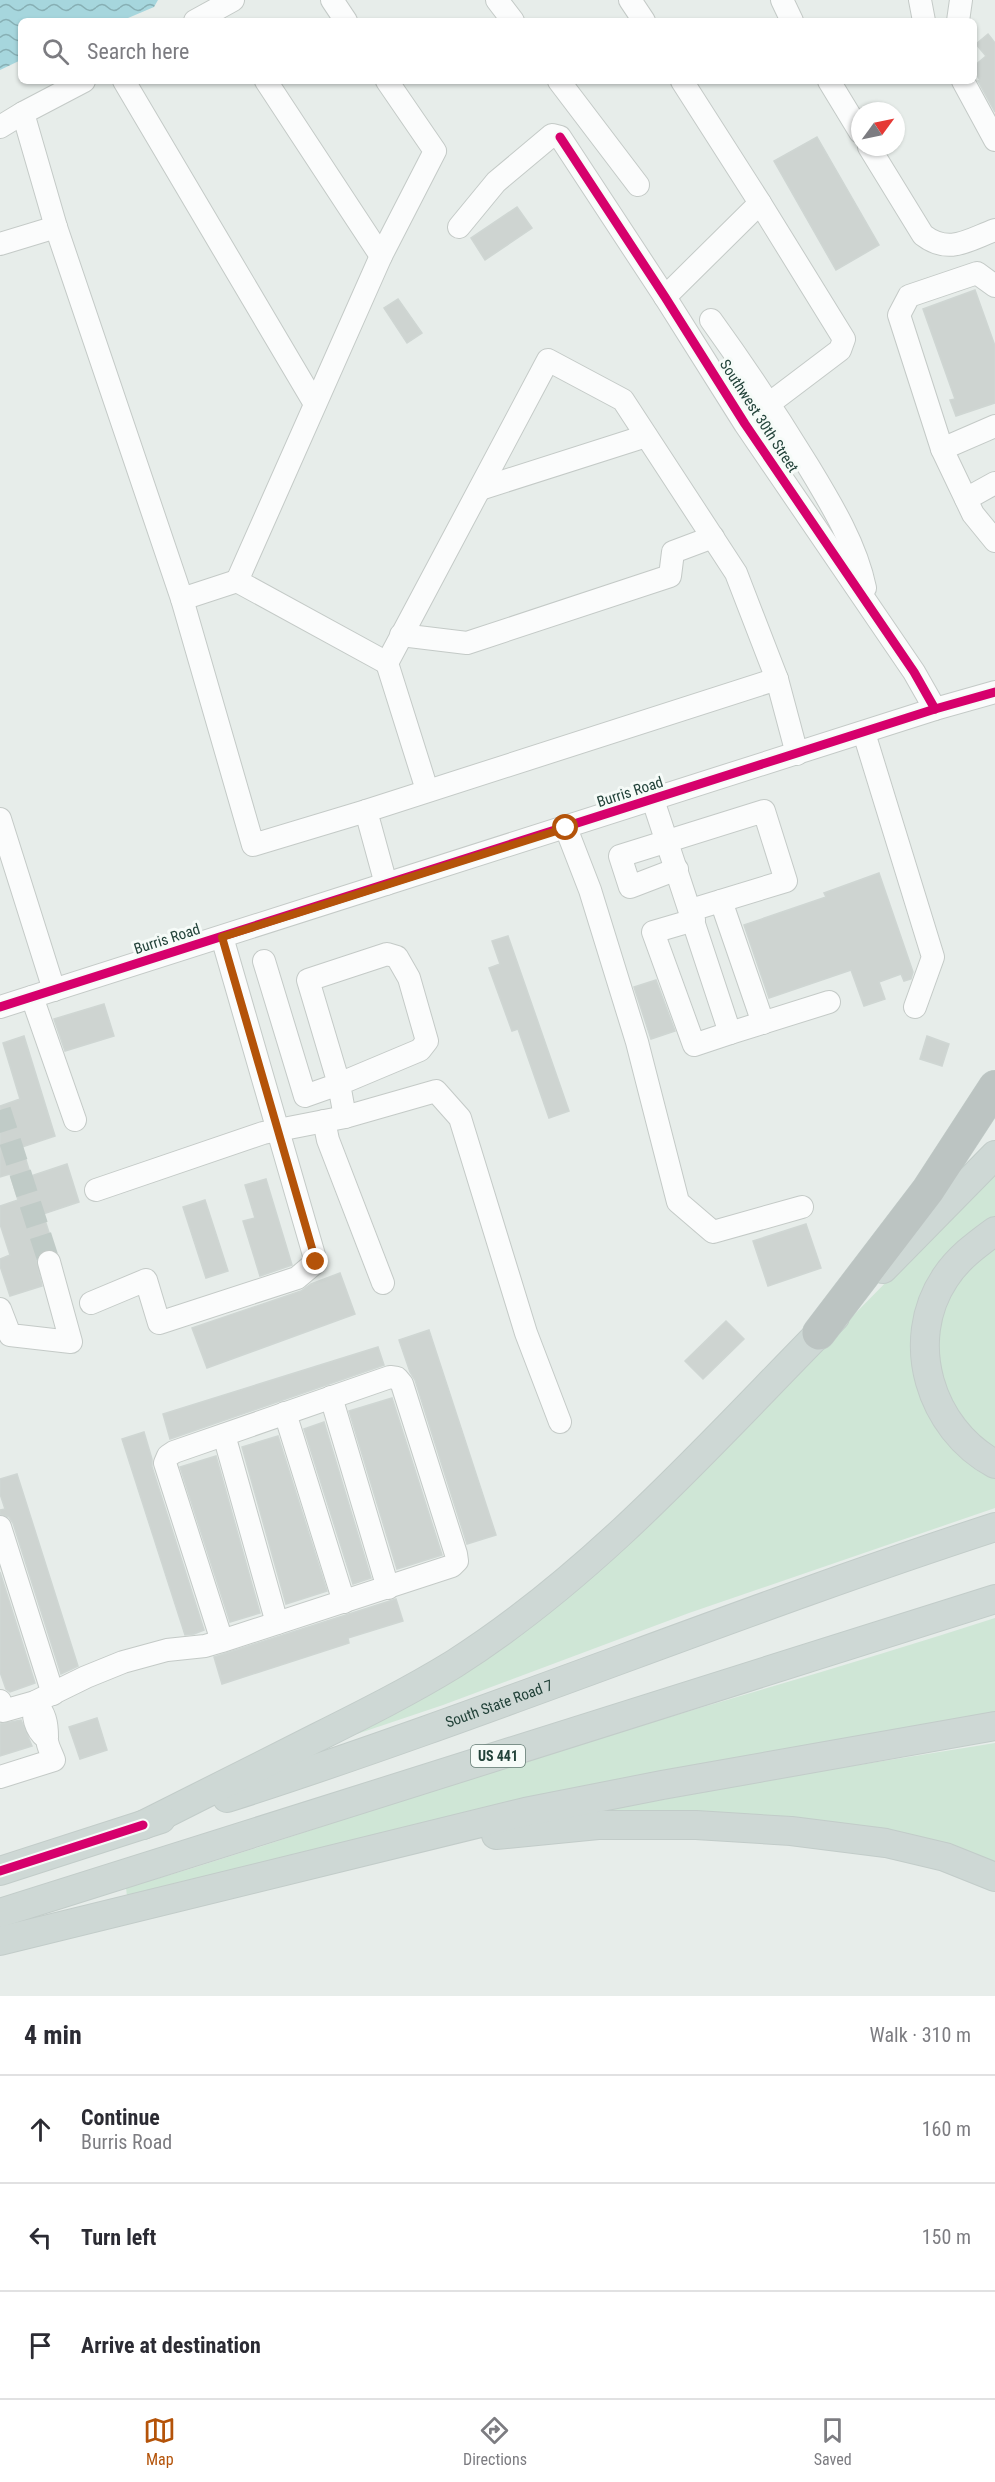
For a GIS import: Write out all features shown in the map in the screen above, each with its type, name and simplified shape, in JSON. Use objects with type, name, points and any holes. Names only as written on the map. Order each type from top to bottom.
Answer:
[{"type":"highway","points":[[819,1333],[928,1190],[995,1087]]},
{"type":"main road","points":[[143,1825],[391,1700],[454,1664],[534,1607],[605,1549],[691,1466],[995,1155]]},
{"type":"main road","points":[[995,1231],[967,1251],[944,1278],[932,1306],[924,1337],[925,1366],[938,1404],[947,1420],[966,1443],[995,1464]]},
{"type":"main road","name":"South State Road 7","points":[[0,1871],[406,1738],[798,1594],[995,1527]]},
{"type":"main road","name":"US 441","points":[[0,1913],[995,1599]]},
{"type":"main road","points":[[0,1941],[525,1812],[662,1785],[995,1726]]},
{"type":"main road","points":[[389,1845],[598,1825],[696,1825],[790,1831],[886,1843],[945,1857],[995,1877]]},
{"type":"street","points":[[332,0],[344,18]]},
{"type":"street","points":[[497,0],[511,18]]},
{"type":"street","points":[[630,0],[642,18]]},
{"type":"street","points":[[782,0],[791,18]]},
{"type":"street","points":[[920,0],[923,18]]},
{"type":"street","points":[[958,18],[961,0]]},
{"type":"street","points":[[203,18],[227,9]]},
{"type":"street","points":[[0,127],[78,84]]},
{"type":"street","points":[[126,84],[315,404]]},
{"type":"street","points":[[268,84],[381,256]]},
{"type":"street","points":[[237,581],[381,256],[435,151],[389,84]]},
{"type":"street","points":[[561,84],[638,185]]},
{"type":"street","points":[[684,84],[844,339],[840,350],[770,403]]},
{"type":"street","points":[[831,84],[851,117]]},
{"type":"street","points":[[964,84],[995,140]]},
{"type":"street","points":[[23,113],[56,226],[182,599],[253,845],[777,679]]},
{"type":"street","name":"Southwest 30th Street","points":[[459,228],[496,182],[552,135],[560,138],[665,297],[745,424],[935,708]]},
{"type":"street","points":[[875,156],[923,235],[932,242],[940,246],[953,246],[995,230]]},
{"type":"street","points":[[665,297],[760,203]]},
{"type":"street","points":[[0,244],[56,226]]},
{"type":"street","points":[[995,286],[977,273],[909,296],[899,315],[942,449],[972,514],[995,541]]},
{"type":"street","points":[[711,320],[770,403],[834,509],[862,574],[868,606]]},
{"type":"street","points":[[387,663],[548,360],[623,400],[736,573],[777,679],[797,754]]},
{"type":"street","points":[[942,449],[995,426]]},
{"type":"street","points":[[480,489],[646,436]]},
{"type":"street","points":[[966,499],[995,483]]},
{"type":"street","points":[[401,635],[467,643],[670,576],[673,552],[712,537]]},
{"type":"street","points":[[182,599],[237,581],[387,663],[427,790]]},
{"type":"street","name":"Burris Road","points":[[0,1007],[864,733],[935,708],[995,692]]},
{"type":"street","points":[[864,733],[933,957],[915,1007]]},
{"type":"street","points":[[653,800],[730,1033]]},
{"type":"street","points":[[366,811],[386,884]]},
{"type":"street","points":[[677,869],[630,886],[620,856],[764,811],[786,881],[722,901],[653,932],[694,1045],[829,1002]]},
{"type":"street","points":[[0,819],[54,990]]},
{"type":"street","points":[[566,828],[590,890],[637,1042],[678,1202],[713,1232],[802,1207]]},
{"type":"street","points":[[722,901],[764,1023]]},
{"type":"street","points":[[91,1303],[146,1280],[159,1323],[297,1278],[316,1262],[222,937]]},
{"type":"street","points":[[264,961],[305,1095],[339,1084],[420,1050],[427,1041],[410,978],[397,957],[387,954],[308,980],[339,1084],[335,1119],[328,1140],[383,1283]]},
{"type":"street","points":[[32,997],[75,1120]]},
{"type":"street","points":[[96,1190],[263,1133],[335,1119],[436,1091],[460,1118],[526,1333],[560,1422]]},
{"type":"street","points":[[0,1309],[10,1335],[71,1342],[50,1262]]},
{"type":"street","points":[[2,1706],[44,1698],[123,1662],[167,1650],[205,1646],[222,1641],[388,1588],[452,1566],[457,1561],[456,1554],[402,1384],[397,1378],[390,1377],[331,1397],[168,1456],[165,1463],[222,1641]]},
{"type":"street","points":[[331,1397],[388,1588]]},
{"type":"street","points":[[285,1413],[344,1602]]},
{"type":"street","points":[[224,1435],[277,1623]]},
{"type":"street","points":[[0,1527],[44,1698],[42,1710],[49,1730],[46,1738],[54,1760],[0,1777]]},
{"type":"green space","points":[[995,1171],[995,1224],[918,1349],[995,1471],[995,1508],[689,1613],[443,1705],[336,1741],[431,1683],[843,1326]]},
{"type":"green space","points":[[995,1240],[995,1453],[975,1439],[938,1383],[940,1306],[988,1245]]},
{"type":"green space","points":[[995,1618],[995,1714],[127,1896],[126,1888],[531,1759]]},
{"type":"green space","points":[[995,1743],[995,1864],[566,1817],[834,1769]]},
{"type":"water","points":[[0,0],[158,0],[154,7],[128,18],[18,18],[18,61],[0,70]]},
{"type":"building","points":[[988,34],[995,43],[995,112],[978,81],[980,80],[977,76],[977,64],[986,56],[977,43]]},
{"type":"building","points":[[817,137],[879,245],[836,270],[774,161]]},
{"type":"building","points":[[517,207],[532,228],[485,260],[471,238]]},
{"type":"building","points":[[975,290],[995,346],[995,403],[956,416],[950,400],[955,399],[923,309]]},
{"type":"building","points":[[398,299],[422,333],[407,343],[384,308]]},
{"type":"building","points":[[879,873],[913,972],[911,979],[904,981],[901,974],[879,982],[885,999],[864,1006],[851,970],[769,998],[744,925],[826,897],[824,893]]},
{"type":"building","points":[[508,936],[569,1111],[549,1118],[518,1029],[512,1031],[489,968],[500,964],[492,941]]},
{"type":"building","points":[[656,980],[675,1031],[651,1039],[634,987]]},
{"type":"building","points":[[104,1004],[114,1036],[65,1051],[54,1019]]},
{"type":"building","points":[[24,1036],[55,1136],[22,1147],[31,1176],[67,1164],[79,1202],[43,1214],[55,1251],[45,1249],[36,1258],[42,1286],[10,1296],[0,1266],[0,1259],[10,1255],[0,1224],[0,1206],[18,1200],[10,1174],[0,1177],[0,1106],[20,1099],[3,1043]]},
{"type":"building","points":[[927,1036],[949,1044],[942,1066],[920,1059]]},
{"type":"building","points":[[266,1179],[292,1265],[260,1276],[243,1221],[255,1218],[245,1185]]},
{"type":"building","points":[[205,1200],[228,1271],[206,1278],[183,1207]]},
{"type":"building","points":[[806,1224],[821,1268],[768,1286],[753,1241]]},
{"type":"building","points":[[340,1273],[355,1314],[207,1368],[192,1328],[301,1291],[311,1284]]},
{"type":"building","points":[[726,1321],[744,1339],[703,1379],[685,1361]]},
{"type":"building","points":[[429,1330],[496,1535],[467,1544],[415,1380],[399,1340]]},
{"type":"building","points":[[378,1347],[384,1365],[170,1439],[163,1414]]},
{"type":"building","points":[[392,1398],[442,1555],[397,1569],[349,1411]]},
{"type":"building","points":[[324,1422],[371,1578],[353,1584],[304,1429]]},
{"type":"building","points":[[144,1432],[152,1467],[204,1630],[194,1634],[185,1635],[122,1439]]},
{"type":"building","points":[[278,1436],[327,1591],[286,1604],[242,1447]]},
{"type":"building","points":[[216,1456],[260,1613],[230,1622],[180,1467]]},
{"type":"building","points":[[17,1474],[78,1666],[61,1674],[13,1523],[9,1517],[0,1514],[0,1510],[5,1509],[0,1494],[0,1479]]},
{"type":"building","points":[[0,1572],[35,1683],[10,1692],[6,1689],[0,1672]]},
{"type":"building","points":[[396,1599],[403,1621],[348,1638],[349,1643],[222,1684],[214,1657]]},
{"type":"building","points":[[97,1718],[107,1750],[80,1759],[69,1727]]},
{"type":"building","points":[[21,1720],[32,1746],[0,1756],[0,1724]]},
{"type":"tunnel","points":[[0,1110],[49,1262]]},
{"type":"cycle path","points":[[560,137],[745,424],[914,672],[935,709]]},
{"type":"cycle path","points":[[0,1007],[935,709],[995,692]]},
{"type":"cycle path","points":[[0,1871],[143,1825]]},
{"type":"route","points":[[316,1262],[222,937],[566,828]]}]
